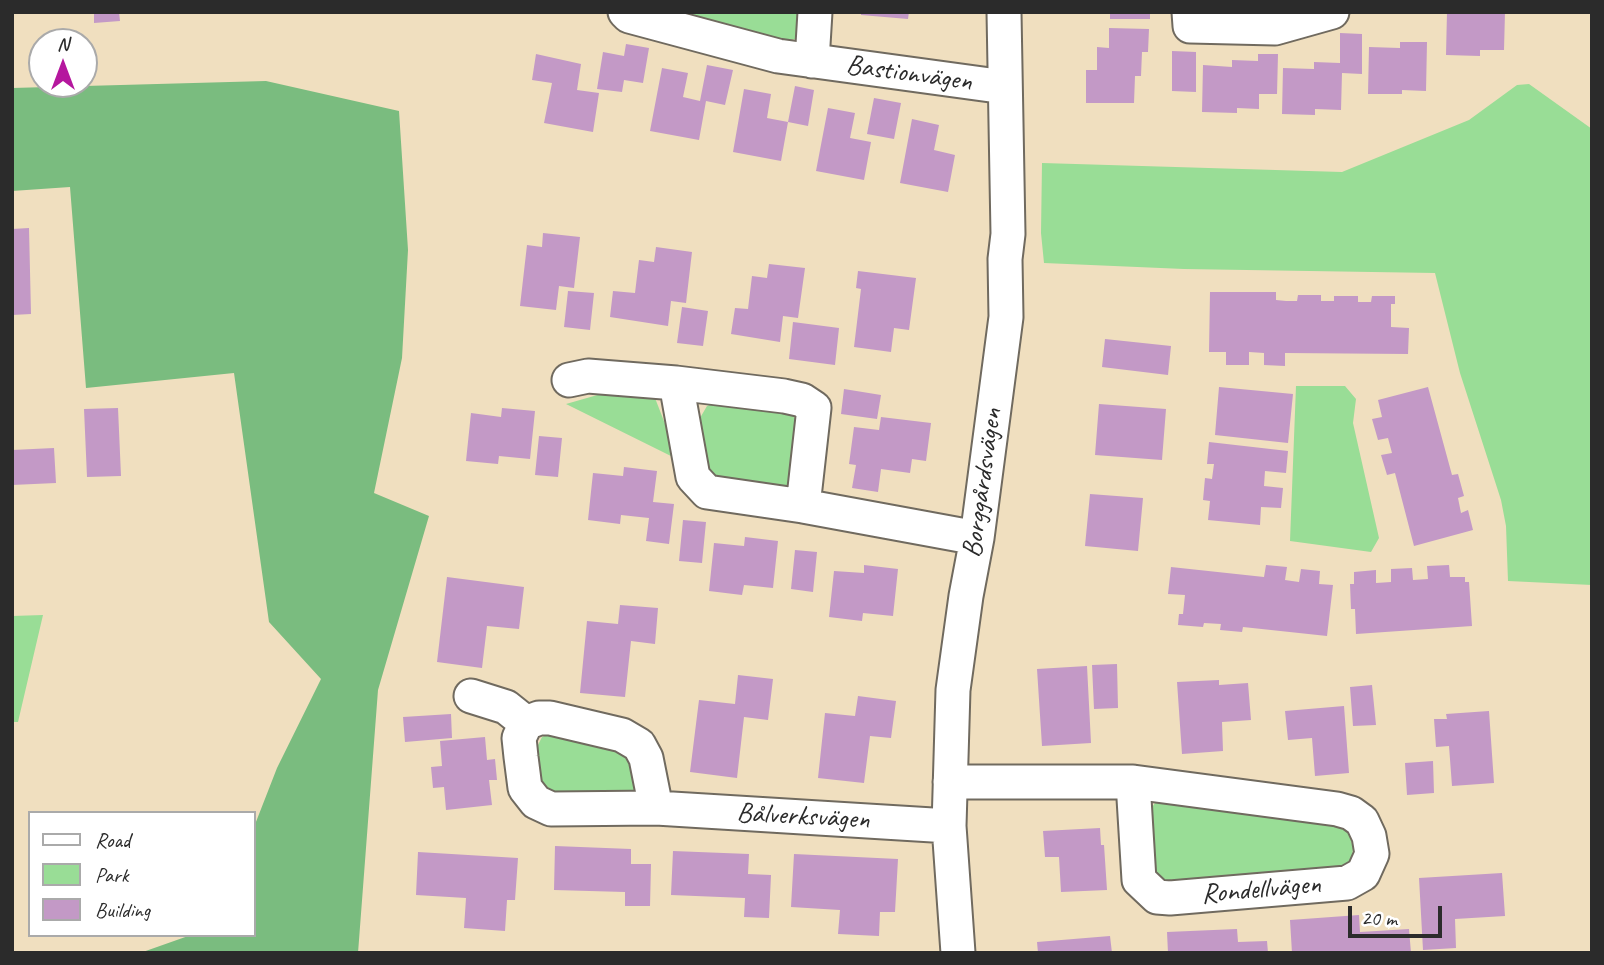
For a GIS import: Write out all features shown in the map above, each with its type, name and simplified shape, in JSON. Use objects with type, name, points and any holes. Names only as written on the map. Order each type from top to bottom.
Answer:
[{"type":"street","name":"Bastionvägen","points":[[625,12],[629,16],[778,55],[1005,87]]},
{"type":"street","name":"Bastionvägen","points":[[812,61],[815,12]]},
{"type":"street","name":"Borggårdsvägen","points":[[958,953],[949,826],[953,690],[1006,317],[1005,259],[1008,234],[1004,12]]},
{"type":"street","points":[[1189,12],[1190,26],[1275,28],[1332,12]]},
{"type":"street","points":[[569,380],[588,376],[676,383],[802,400],[814,408],[803,506]]},
{"type":"street","points":[[676,383],[693,477],[706,492],[803,506],[976,538]]},
{"type":"street","points":[[471,696],[506,708],[526,723],[538,718],[550,718],[622,735],[639,745],[646,758],[656,808]]},
{"type":"street","name":"Bålverksvägen","points":[[526,723],[519,738],[525,788],[536,802],[551,808],[656,808],[949,826]]},
{"type":"street","name":"Rondellvägen","points":[[950,782],[1133,782],[1338,809],[1351,813],[1362,821],[1369,836],[1372,854],[1363,874],[1347,883],[1157,897],[1139,880],[1133,782]]},
{"type":"green space","points":[[666,12],[804,12],[802,30],[795,39],[782,43]]},
{"type":"green space","points":[[266,81],[399,111],[408,250],[402,358],[374,493],[429,516],[378,690],[358,953],[140,953],[185,937],[256,937],[256,822],[277,768],[321,679],[269,622],[234,373],[86,388],[70,187],[12,191],[12,88],[28,88],[28,98],[98,98],[98,86]]},
{"type":"green space","points":[[1529,84],[1592,129],[1592,585],[1508,581],[1506,526],[1501,500],[1460,373],[1435,273],[1184,269],[1044,263],[1041,233],[1042,163],[1342,172],[1469,120],[1517,85]]},
{"type":"green space","points":[[1296,386],[1345,386],[1356,399],[1353,423],[1379,538],[1371,552],[1290,541]]},
{"type":"green space","points":[[615,390],[637,390],[655,398],[679,460],[566,404]]},
{"type":"green space","points":[[719,401],[791,413],[800,426],[795,473],[788,489],[712,476],[707,466],[700,418],[707,406]]},
{"type":"green space","points":[[43,615],[18,722],[12,722],[12,616]]},
{"type":"green space","points":[[549,734],[628,751],[637,787],[628,795],[551,793],[540,782],[535,751],[542,737]]},
{"type":"green space","points":[[1163,799],[1339,823],[1348,829],[1353,848],[1352,858],[1341,869],[1167,884],[1159,878],[1151,865],[1148,813],[1155,803]]},
{"type":"building","points":[[94,12],[119,12],[120,21],[94,23]]},
{"type":"building","points":[[861,12],[909,12],[908,19],[861,15]]},
{"type":"building","points":[[1110,12],[1150,12],[1150,19],[1110,19]]},
{"type":"building","points":[[1447,12],[1505,12],[1504,50],[1480,50],[1480,56],[1446,55]]},
{"type":"building","points":[[1109,28],[1149,29],[1148,52],[1142,52],[1141,76],[1135,76],[1134,103],[1086,103],[1086,70],[1097,70],[1097,47],[1109,48]]},
{"type":"building","points":[[1340,33],[1362,34],[1362,74],[1342,73],[1341,110],[1315,109],[1315,115],[1282,114],[1283,68],[1314,69],[1314,62],[1340,63]]},
{"type":"building","points":[[1400,42],[1427,42],[1426,91],[1402,90],[1402,94],[1368,94],[1369,47],[1400,48]]},
{"type":"building","points":[[626,44],[649,48],[643,83],[624,80],[622,92],[597,89],[603,52],[624,56]]},
{"type":"building","points":[[1172,51],[1196,52],[1196,92],[1172,91]]},
{"type":"building","points":[[536,54],[581,64],[577,90],[599,93],[593,132],[544,123],[552,83],[532,80]]},
{"type":"building","points":[[1258,54],[1278,54],[1277,94],[1259,94],[1259,109],[1237,108],[1237,113],[1202,112],[1203,65],[1232,67],[1232,60],[1258,61]]},
{"type":"building","points":[[707,65],[733,70],[725,105],[706,101],[699,140],[650,131],[662,68],[688,73],[683,97],[700,101]]},
{"type":"building","points":[[795,86],[814,90],[808,126],[788,122]]},
{"type":"building","points":[[744,89],[771,94],[767,118],[788,122],[781,161],[733,152]]},
{"type":"building","points":[[874,98],[901,103],[894,139],[867,134]]},
{"type":"building","points":[[828,108],[855,113],[850,138],[871,142],[864,180],[816,171]]},
{"type":"building","points":[[912,119],[939,125],[934,150],[955,155],[948,192],[900,183]]},
{"type":"building","points":[[29,228],[31,314],[12,315],[12,229]]},
{"type":"building","points":[[543,233],[580,237],[574,288],[559,286],[556,310],[520,306],[527,245],[542,247]]},
{"type":"building","points":[[656,247],[692,252],[686,303],[671,301],[668,326],[610,317],[613,291],[635,293],[639,260],[654,262]]},
{"type":"building","points":[[769,264],[805,268],[798,318],[783,316],[780,342],[731,334],[735,308],[748,309],[752,276],[767,278]]},
{"type":"building","points":[[858,271],[916,278],[909,330],[894,328],[891,352],[854,347],[861,289],[856,288]]},
{"type":"building","points":[[568,291],[594,293],[590,330],[564,327]]},
{"type":"building","points":[[1210,292],[1276,292],[1276,300],[1286,301],[1297,301],[1298,295],[1321,295],[1321,301],[1334,301],[1334,296],[1358,296],[1358,302],[1371,302],[1372,296],[1395,296],[1395,304],[1391,304],[1391,327],[1409,328],[1408,354],[1285,353],[1285,366],[1264,365],[1264,353],[1249,352],[1249,365],[1226,365],[1226,352],[1209,352]]},
{"type":"building","points":[[682,307],[708,311],[703,346],[677,343]]},
{"type":"building","points":[[793,322],[839,328],[835,365],[789,359]]},
{"type":"building","points":[[1105,339],[1171,346],[1168,375],[1102,367]]},
{"type":"building","points":[[1219,387],[1293,394],[1288,443],[1215,435]]},
{"type":"building","points":[[1428,387],[1452,475],[1458,474],[1464,496],[1458,498],[1461,513],[1468,510],[1473,530],[1414,546],[1395,473],[1387,475],[1381,455],[1392,453],[1388,438],[1378,440],[1372,419],[1382,417],[1378,400]]},
{"type":"building","points":[[844,389],[881,395],[877,419],[841,414]]},
{"type":"building","points":[[1099,404],[1166,409],[1162,460],[1095,455]]},
{"type":"building","points":[[118,408],[121,476],[87,477],[84,409]]},
{"type":"building","points":[[502,408],[535,411],[530,459],[499,456],[498,464],[466,461],[471,413],[501,417]]},
{"type":"building","points":[[881,417],[931,423],[926,461],[912,459],[910,473],[881,469],[878,492],[852,488],[856,465],[849,464],[854,427],[879,430]]},
{"type":"building","points":[[539,436],[562,438],[558,477],[535,475]]},
{"type":"building","points":[[1209,442],[1288,451],[1286,473],[1265,471],[1264,486],[1283,488],[1281,508],[1261,507],[1260,525],[1208,520],[1210,501],[1203,500],[1205,478],[1212,479],[1214,464],[1207,464]]},
{"type":"building","points":[[54,448],[56,483],[12,485],[12,450]]},
{"type":"building","points":[[624,467],[657,471],[653,502],[674,504],[669,544],[646,541],[649,518],[621,515],[620,524],[588,520],[593,473],[623,476]]},
{"type":"building","points":[[1090,494],[1143,498],[1138,551],[1085,546]]},
{"type":"building","points":[[683,520],[706,522],[702,563],[679,561]]},
{"type":"building","points":[[745,537],[778,541],[773,588],[744,585],[742,595],[709,591],[714,543],[744,546]]},
{"type":"building","points":[[795,550],[817,552],[813,592],[791,589]]},
{"type":"building","points":[[864,565],[898,569],[893,616],[863,613],[862,621],[829,617],[834,571],[864,573]]},
{"type":"building","points":[[1266,565],[1287,567],[1285,580],[1299,582],[1301,569],[1320,571],[1319,584],[1333,585],[1327,636],[1243,627],[1242,632],[1220,630],[1221,624],[1204,623],[1203,627],[1178,625],[1179,614],[1183,614],[1185,595],[1168,594],[1171,567],[1264,577]]},
{"type":"building","points":[[1449,565],[1450,577],[1465,577],[1465,582],[1469,582],[1472,626],[1356,634],[1350,584],[1354,584],[1354,572],[1376,570],[1376,583],[1391,582],[1391,569],[1412,568],[1413,580],[1428,579],[1427,566]]},
{"type":"building","points":[[447,577],[524,587],[519,629],[487,626],[482,668],[437,662]]},
{"type":"building","points":[[620,605],[658,608],[655,644],[631,641],[625,697],[580,693],[587,621],[618,624]]},
{"type":"building","points":[[1117,664],[1118,708],[1094,709],[1092,665]]},
{"type":"building","points":[[1087,666],[1091,743],[1042,746],[1037,669]]},
{"type":"building","points":[[738,675],[773,679],[768,720],[744,717],[737,778],[690,772],[699,700],[735,704]]},
{"type":"building","points":[[1219,680],[1219,685],[1248,683],[1251,720],[1222,722],[1223,751],[1182,754],[1177,682]]},
{"type":"building","points":[[1372,685],[1376,725],[1353,726],[1350,687]]},
{"type":"building","points":[[858,696],[896,701],[891,738],[870,736],[864,783],[818,778],[825,713],[855,716]]},
{"type":"building","points":[[1344,706],[1349,773],[1315,776],[1312,738],[1288,740],[1285,711]]},
{"type":"building","points":[[1489,711],[1494,783],[1452,786],[1449,746],[1436,747],[1434,719],[1447,719],[1446,714]]},
{"type":"building","points":[[451,714],[452,738],[405,742],[403,717]]},
{"type":"building","points":[[485,737],[487,760],[495,759],[497,780],[489,780],[492,805],[446,810],[444,787],[433,788],[431,767],[442,766],[440,741]]},
{"type":"building","points":[[1433,761],[1434,793],[1407,795],[1405,763]]},
{"type":"building","points":[[1100,828],[1107,890],[1061,892],[1059,857],[1045,857],[1043,831]]},
{"type":"building","points":[[555,846],[631,849],[631,864],[651,864],[650,906],[625,906],[625,892],[554,890]]},
{"type":"building","points":[[673,851],[749,854],[748,874],[771,875],[769,918],[744,917],[745,898],[671,895]]},
{"type":"building","points":[[418,852],[518,858],[515,900],[507,900],[505,931],[464,928],[466,898],[416,895]]},
{"type":"building","points":[[794,854],[898,859],[895,912],[880,912],[879,936],[838,934],[840,910],[791,907]]},
{"type":"building","points":[[1502,873],[1505,916],[1455,919],[1456,948],[1423,950],[1419,878]]},
{"type":"building","points":[[1359,915],[1360,932],[1409,929],[1411,953],[1292,953],[1290,920]]},
{"type":"building","points":[[1237,929],[1238,942],[1267,941],[1268,953],[1168,953],[1167,932]]},
{"type":"building","points":[[1110,936],[1112,953],[1038,953],[1037,942]]}]
